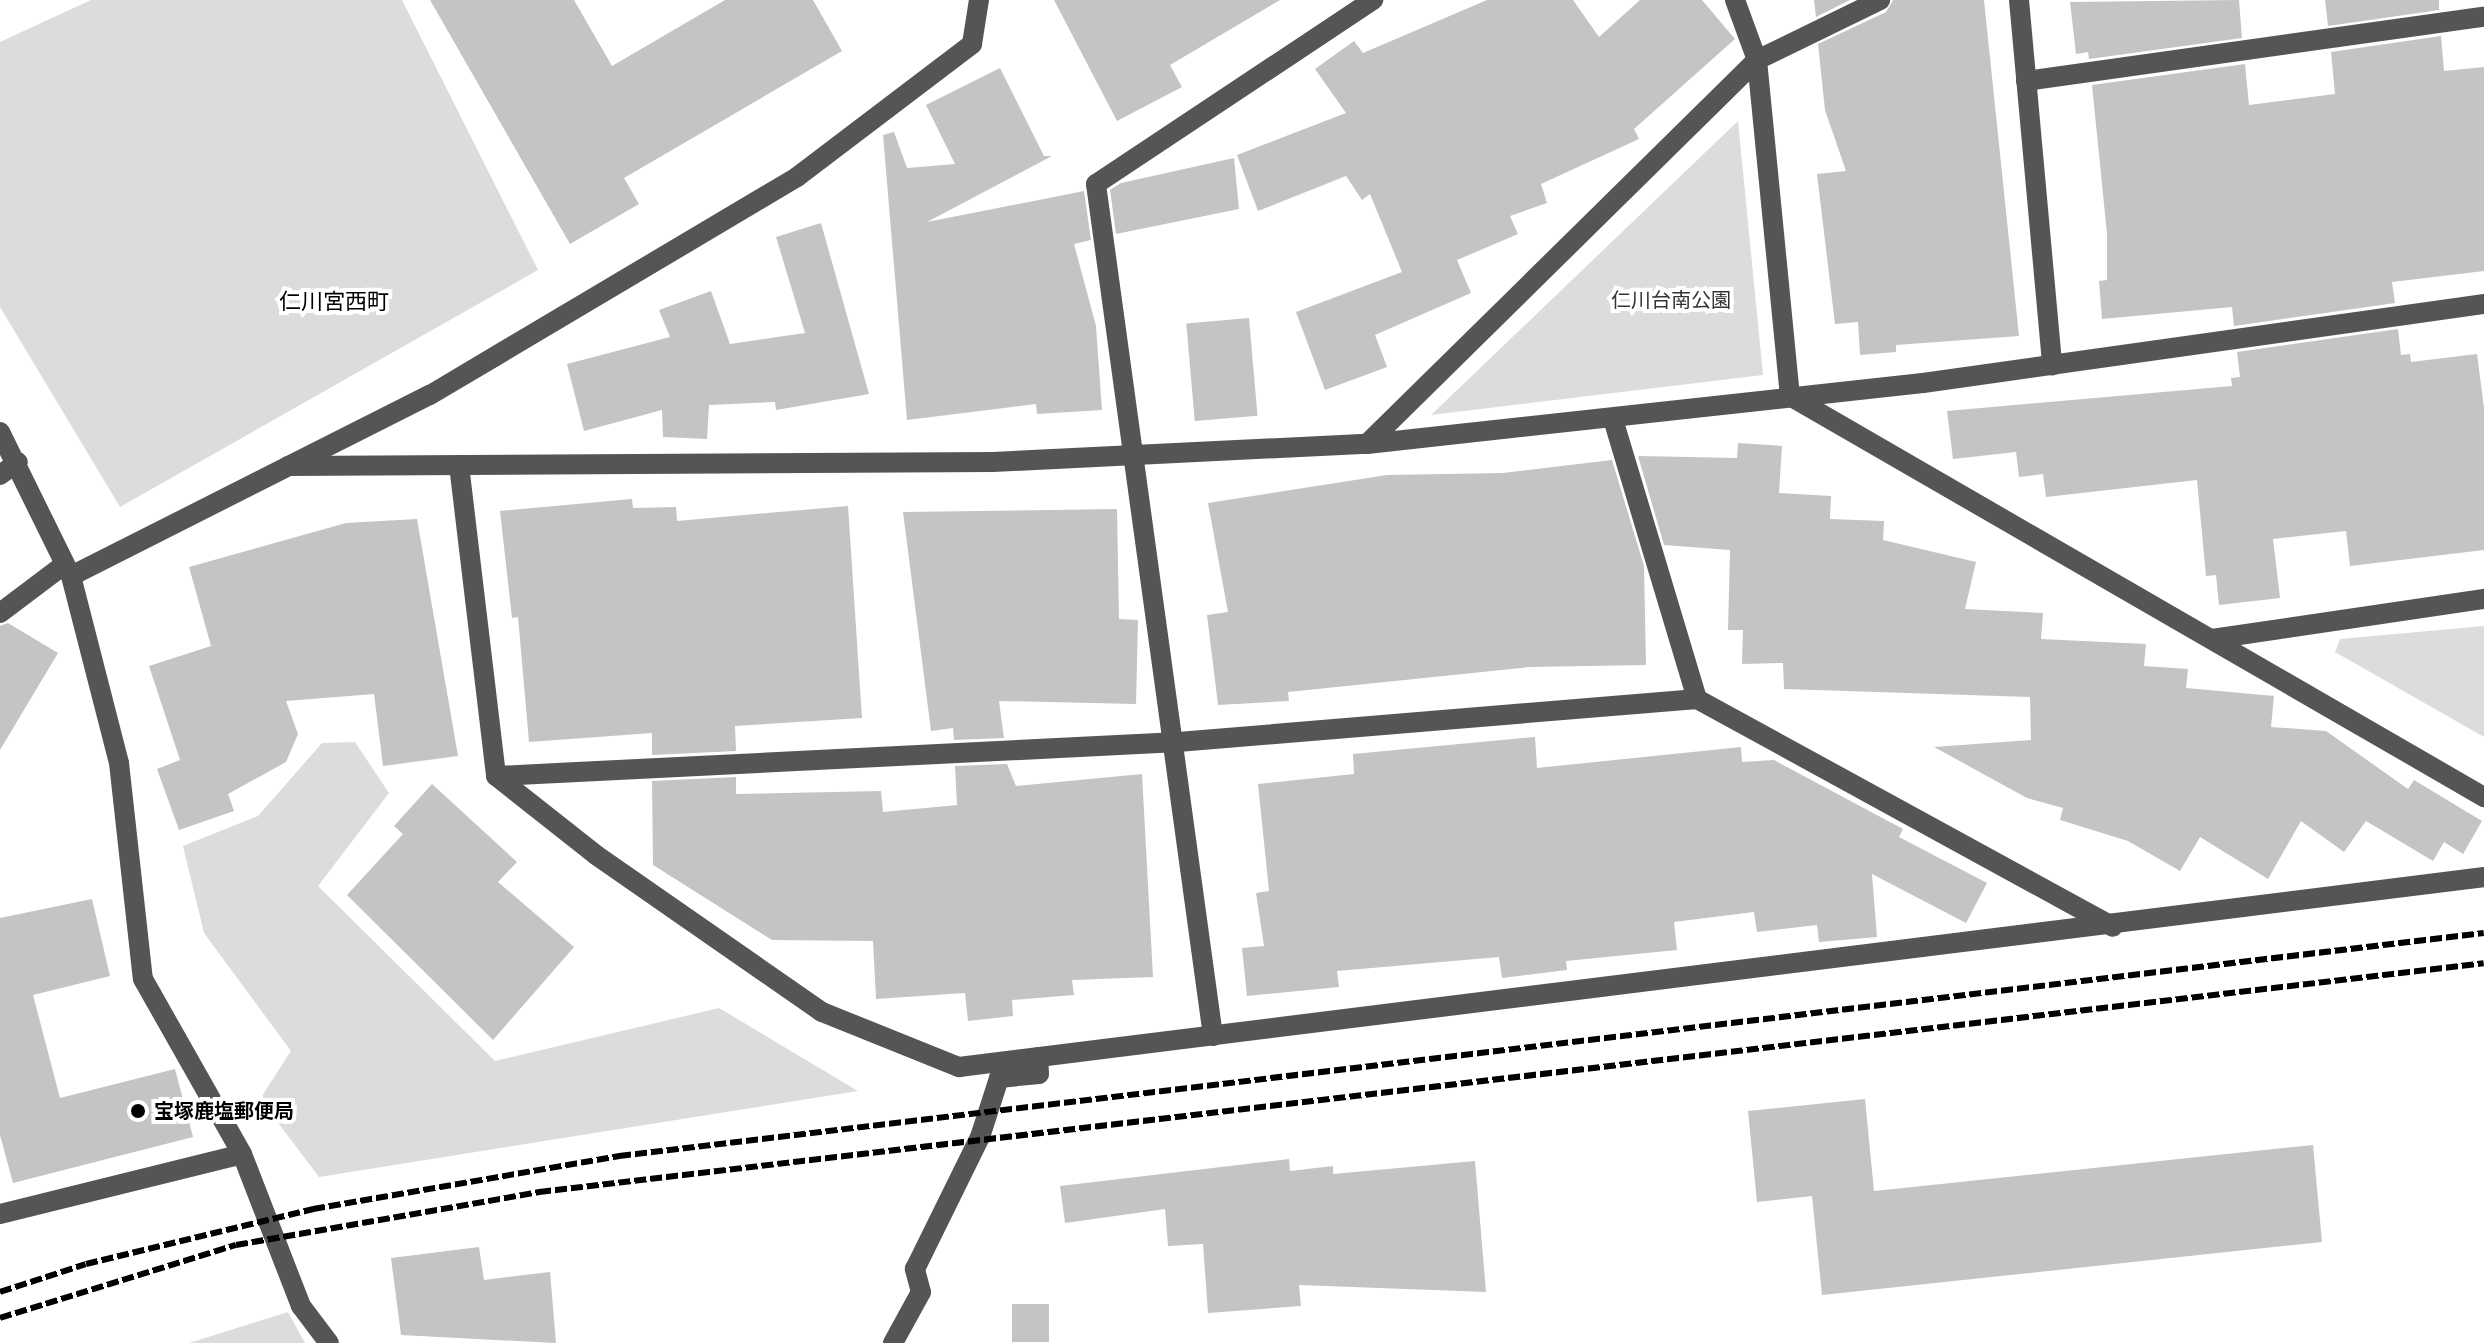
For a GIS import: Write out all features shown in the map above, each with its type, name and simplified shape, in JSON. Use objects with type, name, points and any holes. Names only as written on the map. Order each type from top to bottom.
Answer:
[{"type":"street","points":[[0,613],[68,570],[430,395],[797,177],[972,44],[979,0]]},
{"type":"street","points":[[1213,1036],[1178,742],[1132,453],[1096,184],[1373,0]]},
{"type":"street","points":[[1735,0],[1757,60],[1790,396]]},
{"type":"street","points":[[1367,444],[1757,60],[1880,0]]},
{"type":"street","points":[[2019,0],[2052,366]]},
{"type":"street","points":[[2026,81],[2484,17]]},
{"type":"street","points":[[288,466],[993,462],[1367,444],[1613,419],[2052,366],[2484,304]]},
{"type":"street","points":[[1790,396],[2484,797]]},
{"type":"street","points":[[1613,419],[1697,699]]},
{"type":"street","points":[[0,432],[18,462],[68,570],[119,763],[143,979],[242,1154],[301,1306],[329,1343]]},
{"type":"street","points":[[0,475],[18,462]]},
{"type":"street","points":[[459,465],[496,776],[596,855],[822,1012],[959,1067],[2113,927],[2484,877]]},
{"type":"street","points":[[2212,639],[2484,599]]},
{"type":"street","points":[[496,776],[1178,742],[1697,699],[2113,927]]},
{"type":"street","points":[[893,1343],[921,1292],[915,1269],[980,1137],[999,1078],[1039,1074],[1038,1057]]},
{"type":"street","points":[[0,1214],[242,1154]]},
{"type":"green space","points":[[91,0],[402,0],[538,270],[120,507],[0,307],[0,42]]},
{"type":"green space","name":"仁川台南公園","points":[[1738,121],[1763,375],[1431,415]]},
{"type":"green space","points":[[2484,626],[2484,737],[2335,652],[2340,639]]},
{"type":"green space","points":[[355,742],[389,793],[318,886],[495,1061],[719,1008],[858,1091],[319,1177],[260,1099],[291,1051],[204,933],[183,846],[258,816],[322,743]]},
{"type":"green space","points":[[288,1312],[305,1343],[189,1343]]},
{"type":"building","points":[[430,0],[574,0],[612,66],[725,0],[813,0],[842,51],[624,178],[639,204],[570,244]]},
{"type":"building","points":[[1054,0],[1280,0],[1170,65],[1182,87],[1117,121]]},
{"type":"building","points":[[1487,0],[1573,0],[1599,37],[1640,0],[1702,0],[1735,39],[1634,129],[1639,139],[1541,184],[1547,203],[1510,216],[1518,234],[1457,260],[1471,293],[1375,335],[1387,367],[1325,390],[1296,312],[1402,272],[1370,194],[1362,200],[1346,176],[1258,211],[1237,155],[1346,113],[1315,69],[1354,41],[1363,53]]},
{"type":"building","points":[[1814,0],[1850,0],[1816,17]]},
{"type":"building","points":[[1893,0],[1984,0],[2019,336],[1896,345],[1896,352],[1860,355],[1858,322],[1835,324],[1817,174],[1846,171],[1825,110],[1818,44],[1886,12]]},
{"type":"building","points":[[2239,0],[2242,38],[2089,59],[2088,52],[2076,54],[2070,2]]},
{"type":"building","points":[[2325,0],[2439,0],[2439,10],[2328,26]]},
{"type":"building","points":[[2441,36],[2444,71],[2484,67],[2484,271],[2392,282],[2395,303],[2234,326],[2232,307],[2102,319],[2099,281],[2107,280],[2107,234],[2092,85],[2245,64],[2249,105],[2335,94],[2331,52]]},
{"type":"building","points":[[1000,68],[1044,156],[1052,156],[927,222],[1084,191],[1091,240],[1074,244],[1096,326],[1102,410],[1037,414],[1036,404],[907,420],[883,135],[894,132],[907,168],[955,164],[926,105]]},
{"type":"building","points":[[1234,158],[1239,209],[1116,234],[1110,190],[1121,183]]},
{"type":"building","points":[[821,223],[869,394],[776,410],[775,402],[709,405],[707,439],[663,437],[662,410],[584,431],[567,364],[670,337],[659,310],[711,291],[730,344],[805,333],[776,237]]},
{"type":"building","points":[[1249,318],[1258,416],[1195,421],[1186,323]]},
{"type":"building","points":[[2398,329],[2401,355],[2410,354],[2411,362],[2477,354],[2484,408],[2484,550],[2350,566],[2346,531],[2273,539],[2280,598],[2219,605],[2216,575],[2206,576],[2197,480],[2046,497],[2043,474],[2019,477],[2016,452],[1953,459],[1947,411],[2232,386],[2231,378],[2240,377],[2237,352]]},
{"type":"building","points":[[1738,443],[1782,446],[1779,493],[1831,496],[1830,519],[1884,521],[1883,540],[1976,562],[1965,609],[2043,613],[2041,639],[2146,644],[2144,666],[2188,669],[2186,688],[2274,696],[2271,727],[2326,731],[2408,789],[2414,780],[2482,821],[2463,854],[2444,842],[2433,861],[2366,821],[2344,852],[2301,821],[2268,879],[2200,837],[2180,871],[2128,841],[2060,820],[2063,808],[2027,798],[1934,747],[2031,740],[2030,697],[1784,689],[1783,663],[1742,664],[1743,630],[1728,630],[1730,550],[1664,545],[1638,456],[1737,458]]},
{"type":"building","points":[[1612,460],[1644,566],[1646,665],[1530,667],[1288,692],[1289,701],[1218,705],[1207,615],[1228,612],[1208,503],[1387,475],[1503,473]]},
{"type":"building","points":[[632,499],[633,508],[676,507],[677,521],[848,506],[862,718],[735,726],[736,751],[652,755],[652,733],[529,742],[518,617],[512,618],[500,511]]},
{"type":"building","points":[[1117,509],[1119,619],[1138,620],[1136,704],[999,701],[1004,738],[954,740],[953,728],[931,731],[903,512]]},
{"type":"building","points":[[417,519],[458,756],[383,766],[374,694],[286,701],[298,734],[286,762],[228,794],[234,811],[179,830],[157,769],[180,760],[149,666],[211,646],[189,567],[346,523]]},
{"type":"building","points":[[8,623],[58,653],[0,750],[0,626]]},
{"type":"building","points":[[1535,737],[1537,768],[1741,747],[1742,762],[1774,760],[1903,829],[1899,837],[1987,883],[1966,923],[1872,874],[1877,937],[1819,942],[1817,925],[1757,932],[1754,912],[1674,922],[1677,950],[1566,961],[1567,970],[1502,978],[1499,957],[1337,971],[1339,987],[1247,996],[1242,948],[1264,946],[1256,893],[1269,891],[1258,784],[1354,774],[1353,754]]},
{"type":"building","points":[[1007,764],[1016,786],[1142,774],[1153,977],[1072,980],[1074,995],[1012,1000],[1013,1016],[968,1021],[965,993],[876,999],[873,941],[772,940],[653,865],[652,781],[736,777],[736,794],[881,791],[883,812],[957,805],[955,766]]},
{"type":"building","points":[[432,784],[517,862],[498,882],[574,947],[493,1040],[347,895],[403,834],[394,826]]},
{"type":"building","points":[[92,899],[110,976],[33,995],[60,1098],[175,1069],[193,1137],[13,1183],[0,1135],[0,918]]},
{"type":"building","points":[[1865,1099],[1874,1191],[2313,1145],[2322,1242],[1822,1295],[1812,1196],[1757,1202],[1748,1111]]},
{"type":"building","points":[[1289,1159],[1290,1171],[1333,1166],[1333,1174],[1475,1161],[1486,1292],[1299,1285],[1301,1306],[1208,1313],[1203,1244],[1168,1246],[1165,1209],[1065,1223],[1060,1186]]},
{"type":"building","points":[[479,1247],[484,1280],[550,1272],[556,1343],[401,1335],[391,1258]]},
{"type":"building","points":[[1012,1304],[1049,1304],[1049,1342],[1012,1342]]},
{"type":"railway","points":[[0,1292],[86,1264],[313,1209],[619,1156],[2484,933]]},
{"type":"railway","points":[[0,1318],[236,1245],[539,1192],[2484,963]]},
{"type":"place","name":"宝塚鹿塩郵便局","points":[[138,1111]]},
{"type":"district","name":"仁川宮西町","points":[[334,302]]}]
